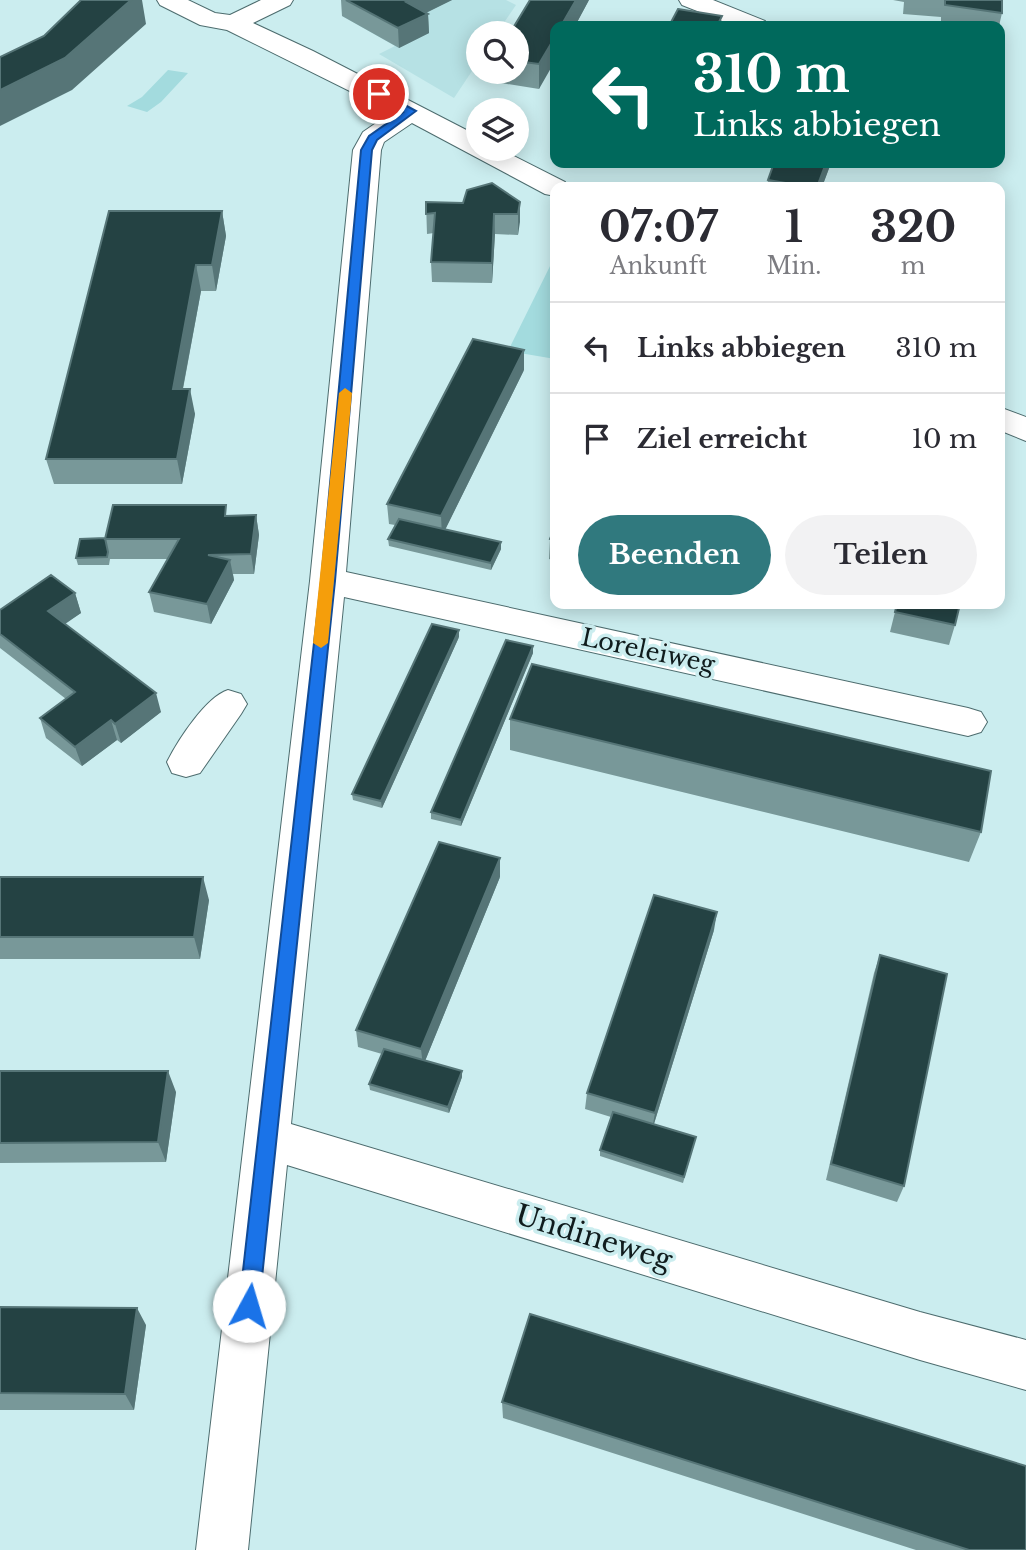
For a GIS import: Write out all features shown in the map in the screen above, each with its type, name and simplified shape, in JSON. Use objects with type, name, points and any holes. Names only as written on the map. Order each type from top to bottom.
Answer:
[{"type":"street","points":[[169,0],[209,20],[233,23],[337,72],[466,141]]},
{"type":"street","points":[[213,0],[229,8],[233,23]]},
{"type":"street","points":[[233,23],[281,0]]},
{"type":"street","points":[[691,0],[744,21]]},
{"type":"street","points":[[222,1550],[328,581],[367,150],[373,138],[410,111]]},
{"type":"street","points":[[504,161],[550,185]]},
{"type":"street","points":[[1005,420],[1026,430]]},
{"type":"street","name":"Loreleiweg","points":[[328,581],[968,722]]},
{"type":"street","points":[[186,762],[228,704]]},
{"type":"street","name":"Undineweg","points":[[267,1138],[920,1336],[1026,1365]]},
{"type":"shaded area","points":[[506,0],[516,5],[505,21],[466,21],[466,80],[454,98],[379,54],[395,46],[342,16],[372,2]]},
{"type":"shaded area","points":[[168,70],[188,73],[161,102],[147,112],[127,106],[142,97]]},
{"type":"shaded area","points":[[550,266],[550,358],[508,351]]},
{"type":"building","points":[[81,0],[131,0],[65,58],[0,90],[0,57],[44,36]]},
{"type":"building","points":[[346,0],[411,0],[406,2],[428,14],[398,28]]},
{"type":"building","points":[[530,0],[576,0],[564,21],[550,21],[550,45],[539,64],[529,63],[529,21],[517,21]]},
{"type":"building","points":[[945,0],[1002,0],[1002,13],[945,5]]},
{"type":"building","points":[[678,9],[722,16],[720,21],[672,21]]},
{"type":"building","points":[[772,168],[824,168],[819,182],[768,180]]},
{"type":"building","points":[[492,183],[520,202],[518,214],[494,214],[492,263],[431,262],[435,213],[426,214],[426,202],[463,203],[467,190]]},
{"type":"building","points":[[109,211],[222,211],[212,265],[196,265],[173,389],[190,389],[177,459],[46,459]]},
{"type":"building","points":[[473,339],[524,350],[441,516],[387,504]]},
{"type":"building","points":[[113,505],[226,505],[225,516],[256,515],[251,554],[208,555],[230,560],[207,604],[149,592],[179,539],[105,539]]},
{"type":"building","points":[[399,519],[501,542],[491,563],[388,539]]},
{"type":"building","points":[[105,538],[107,557],[76,558],[80,539]]},
{"type":"building","points":[[51,575],[75,593],[48,611],[156,693],[115,724],[111,720],[75,747],[40,718],[75,692],[0,634],[0,610]]},
{"type":"building","points":[[896,609],[959,609],[955,625],[895,612]]},
{"type":"building","points":[[432,624],[459,630],[381,801],[352,794]]},
{"type":"building","points":[[506,640],[533,646],[461,820],[431,812]]},
{"type":"building","points":[[532,664],[991,771],[981,832],[510,719]]},
{"type":"building","points":[[439,842],[500,858],[421,1049],[356,1030]]},
{"type":"building","points":[[0,877],[203,877],[194,937],[0,937]]},
{"type":"building","points":[[654,895],[717,912],[655,1113],[587,1093]]},
{"type":"building","points":[[880,955],[947,974],[904,1186],[831,1164]]},
{"type":"building","points":[[384,1049],[462,1071],[448,1107],[369,1084]]},
{"type":"building","points":[[0,1071],[168,1071],[158,1142],[0,1143]]},
{"type":"building","points":[[613,1112],[696,1137],[684,1177],[600,1150]]},
{"type":"building","points":[[0,1307],[137,1308],[125,1394],[0,1393]]},
{"type":"building","points":[[530,1314],[1026,1466],[1026,1550],[969,1550],[502,1402]]},
{"type":"slow traffic","points":[[321,643],[345,393]]},
{"type":"route","points":[[249,1306],[328,581],[367,150],[373,138],[410,111],[379,94]]}]
